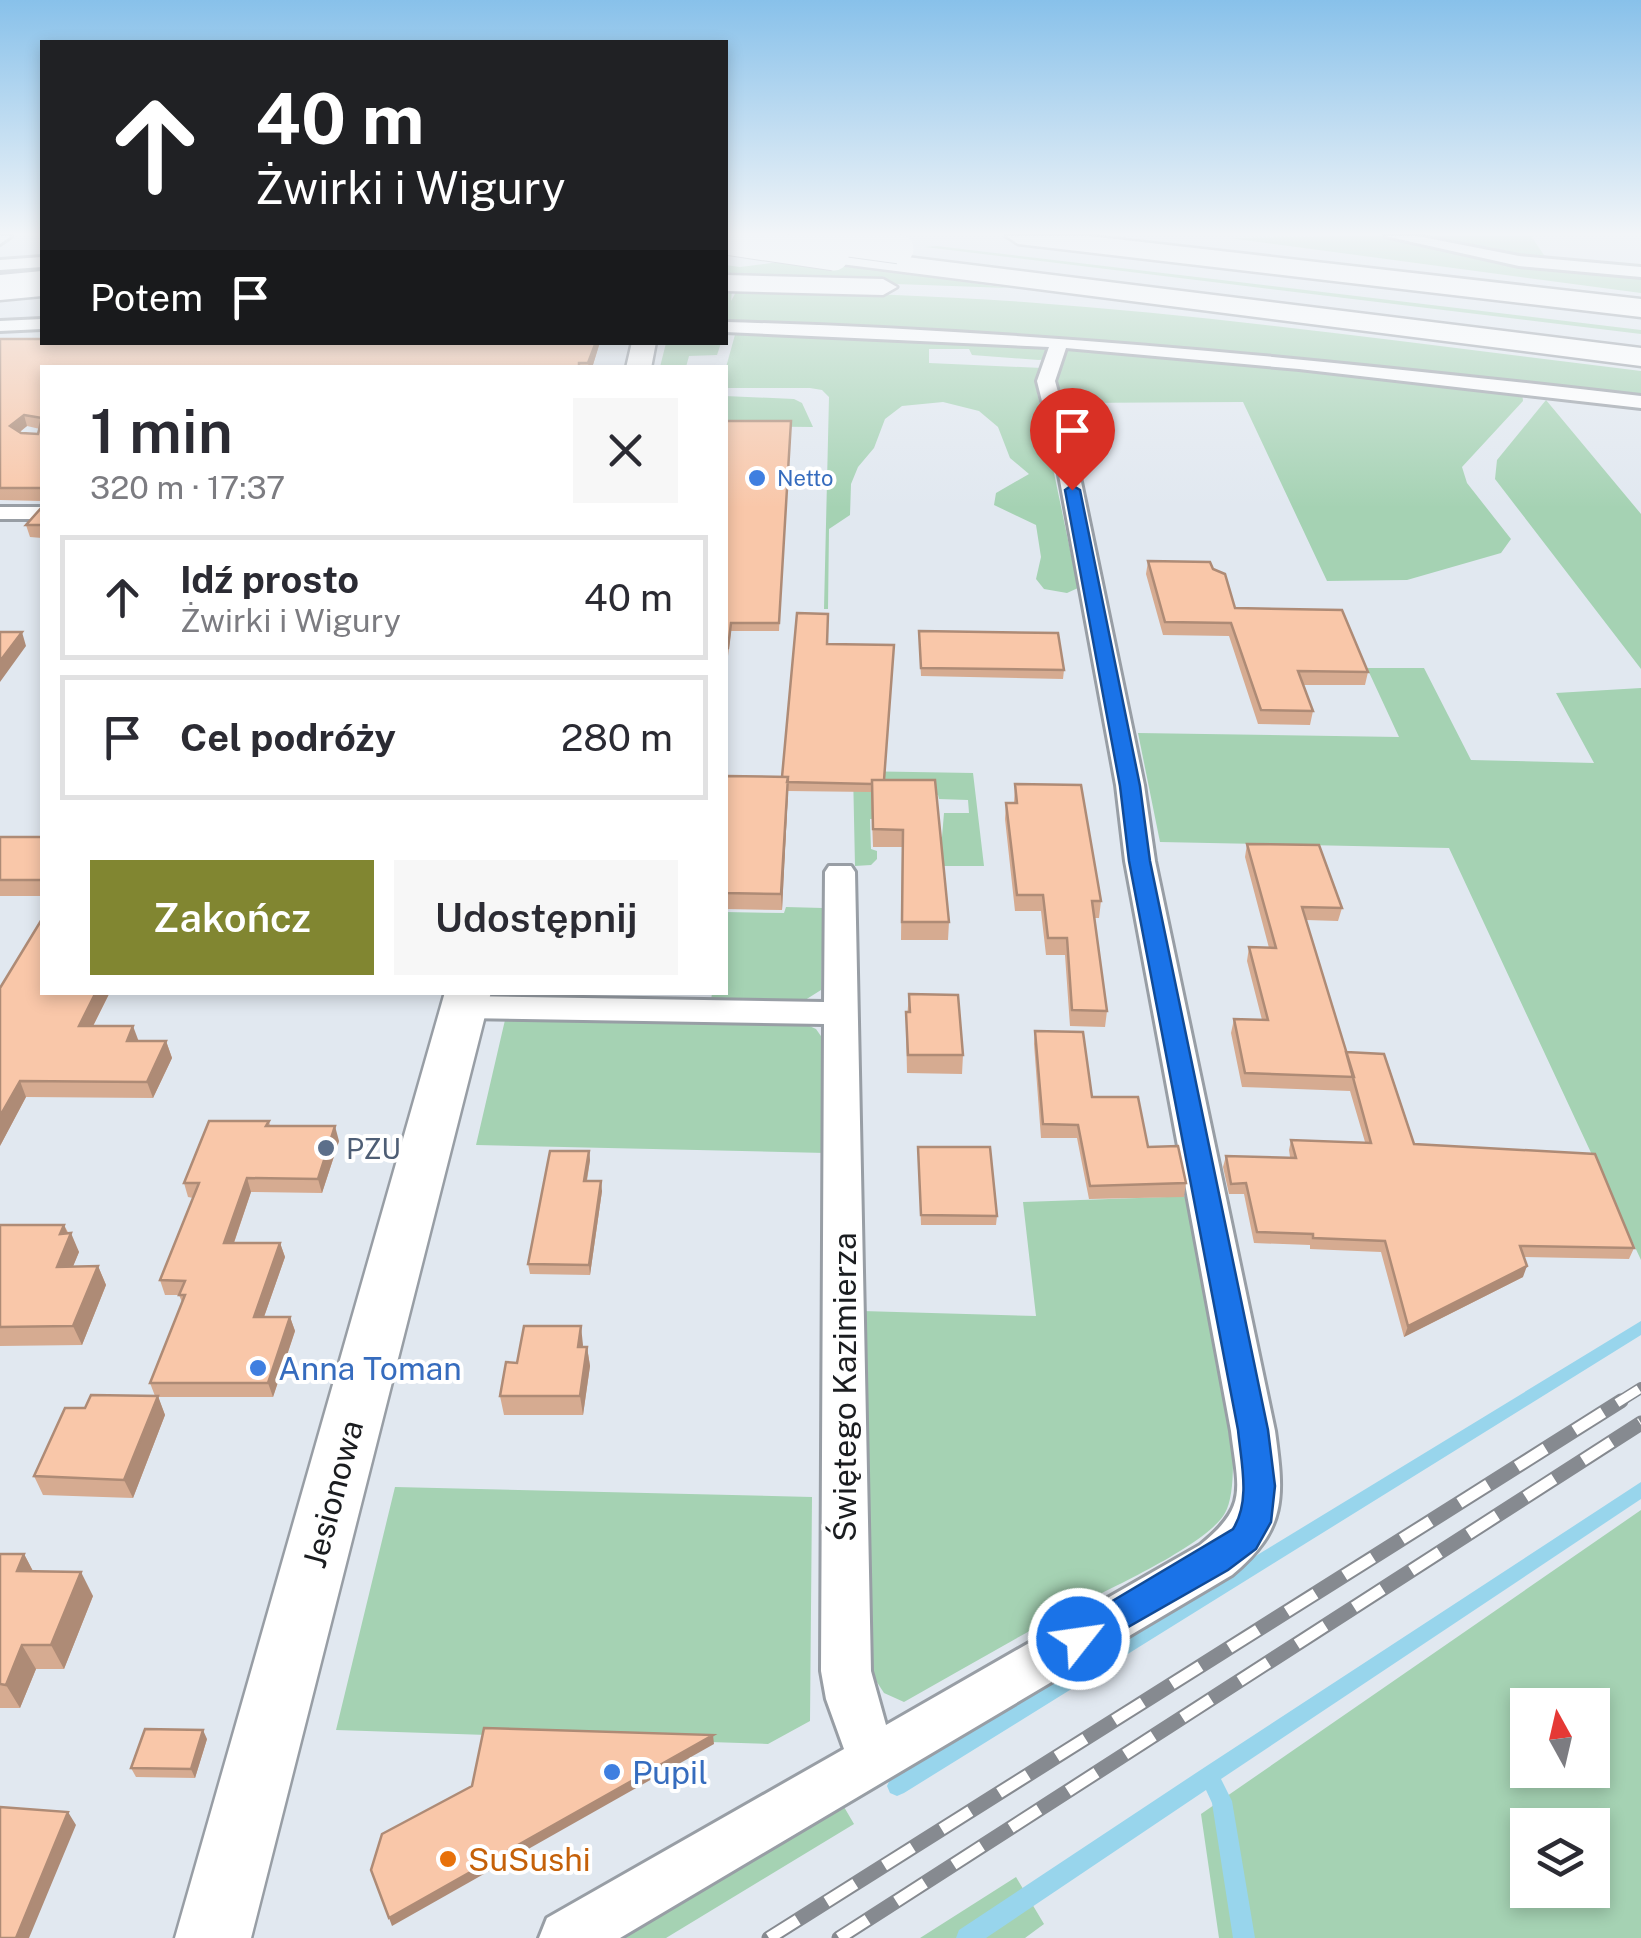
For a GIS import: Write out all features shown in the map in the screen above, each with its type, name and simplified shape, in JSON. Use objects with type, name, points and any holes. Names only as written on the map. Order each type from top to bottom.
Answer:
[{"type":"highway","points":[[1383,326],[1641,357]]},
{"type":"highway","points":[[1541,326],[1641,340]]},
{"type":"street","points":[[728,327],[861,330],[1058,344],[1366,370],[1641,402]]},
{"type":"street","points":[[566,1938],[1216,1560],[1244,1539],[1255,1522],[1259,1505],[1253,1430],[1140,861],[1130,786],[1065,453],[1046,381],[1058,344]]},
{"type":"street","points":[[0,513],[40,513]]},
{"type":"street","name":"Świętego Kazimierza","points":[[840,872],[846,1671],[851,1699],[873,1758]]},
{"type":"street","points":[[466,1000],[842,1012]]},
{"type":"street","name":"Jesionowa","points":[[213,1938],[466,1000]]},
{"type":"green space","points":[[762,326],[1273,326],[1641,371],[1641,399],[1316,363]]},
{"type":"green space","points":[[1579,326],[1641,330],[1641,334]]},
{"type":"green space","points":[[736,331],[1049,348],[1046,359],[1039,360],[972,355],[969,349],[929,349],[929,363],[1042,368],[1040,381],[1035,382],[1078,588],[1067,593],[1044,589],[1036,579],[1041,557],[1036,525],[994,505],[996,493],[1029,474],[1010,458],[998,427],[979,411],[943,402],[902,406],[885,419],[874,448],[858,467],[851,484],[850,515],[829,529],[828,609],[824,609],[829,397],[822,390],[810,388],[728,388],[727,365]]},
{"type":"green space","points":[[665,345],[720,345],[717,355],[689,356],[687,365],[660,365]]},
{"type":"green space","points":[[1065,349],[1371,374],[1522,392],[1523,401],[1462,467],[1467,483],[1511,539],[1501,553],[1407,580],[1327,581],[1243,402],[1064,403],[1054,373]]},
{"type":"green space","points":[[728,396],[794,399],[802,403],[813,427],[728,426]]},
{"type":"green space","points":[[1546,400],[1641,514],[1641,669],[1495,479],[1497,460]]},
{"type":"green space","points":[[1367,668],[1424,668],[1471,760],[1594,763],[1556,693],[1641,688],[1641,1260],[1449,848],[1160,842],[1138,733],[1399,737]]},
{"type":"green space","points":[[853,771],[973,773],[984,866],[907,866],[929,837],[942,837],[944,813],[969,813],[968,800],[939,799],[938,795],[875,796],[877,819],[870,819],[871,849],[877,851],[877,859],[871,865],[855,866]]},
{"type":"green space","points":[[786,907],[823,908],[821,990],[802,1002],[711,1001],[712,995],[728,995],[728,912],[784,913]]},
{"type":"green space","points":[[505,1020],[805,1024],[816,1029],[823,1039],[826,1153],[476,1145]]},
{"type":"green space","points":[[1196,1196],[1230,1408],[1232,1489],[1225,1513],[1177,1553],[904,1702],[884,1693],[871,1673],[862,1311],[1036,1316],[1023,1202]]},
{"type":"green space","points":[[395,1487],[812,1497],[810,1721],[768,1744],[336,1730]]},
{"type":"green space","points":[[1641,1510],[1641,1938],[1219,1938],[1201,1814]]},
{"type":"green space","points":[[840,1800],[854,1824],[666,1938],[608,1938]]},
{"type":"green space","points":[[1016,1877],[1044,1924],[1025,1938],[920,1938]]},
{"type":"building","points":[[0,339],[40,339],[40,345],[595,345],[588,363],[579,365],[40,365],[40,418],[24,415],[10,426],[21,433],[38,434],[40,426],[40,488],[0,488]]},
{"type":"building","points":[[728,421],[791,421],[779,623],[731,623],[728,648]]},
{"type":"building","points":[[40,509],[40,525],[26,525]]},
{"type":"building","points":[[1148,561],[1210,562],[1213,569],[1225,574],[1235,608],[1342,610],[1368,672],[1298,671],[1313,711],[1261,710],[1231,623],[1165,622]]},
{"type":"building","points":[[797,613],[828,614],[827,644],[894,645],[884,780],[872,780],[872,784],[787,782],[788,777],[782,777]]},
{"type":"building","points":[[919,631],[1058,633],[1064,670],[921,668]]},
{"type":"building","points":[[0,632],[22,632],[0,661]]},
{"type":"building","points":[[728,776],[788,777],[781,894],[728,893]]},
{"type":"building","points":[[872,780],[935,780],[949,922],[902,922],[903,830],[873,829]]},
{"type":"building","points":[[1015,784],[1081,785],[1101,901],[1092,901],[1107,1011],[1072,1010],[1067,938],[1048,938],[1043,895],[1017,895],[1006,803],[1017,803]]},
{"type":"building","points":[[0,837],[40,837],[40,880],[0,880]]},
{"type":"building","points":[[1247,844],[1319,845],[1342,908],[1302,907],[1354,1077],[1245,1073],[1234,1019],[1268,1020],[1249,947],[1276,948]]},
{"type":"building","points":[[40,922],[40,995],[94,995],[79,1026],[133,1026],[127,1041],[166,1041],[147,1082],[20,1081],[0,1116],[0,988]]},
{"type":"building","points":[[909,994],[958,995],[963,1055],[908,1055]]},
{"type":"building","points":[[1035,1031],[1083,1032],[1092,1097],[1138,1097],[1148,1147],[1178,1146],[1186,1183],[1090,1186],[1078,1125],[1043,1124]]},
{"type":"building","points":[[1346,1052],[1384,1054],[1414,1144],[1595,1154],[1634,1248],[1520,1246],[1527,1266],[1408,1326],[1385,1241],[1257,1232],[1246,1183],[1231,1184],[1226,1156],[1296,1158],[1291,1140],[1371,1143]]},
{"type":"building","points":[[209,1121],[335,1126],[318,1179],[247,1178],[224,1243],[280,1243],[254,1317],[290,1317],[268,1383],[150,1383],[185,1295],[179,1295],[185,1281],[160,1280],[199,1183],[184,1183]]},
{"type":"building","points":[[918,1147],[990,1147],[997,1216],[921,1215]]},
{"type":"building","points":[[550,1151],[589,1151],[584,1181],[601,1181],[589,1265],[528,1264]]},
{"type":"building","points":[[0,1225],[64,1225],[60,1234],[71,1233],[57,1267],[98,1266],[73,1326],[0,1327]]},
{"type":"building","points":[[524,1326],[581,1326],[578,1347],[587,1347],[580,1396],[500,1396],[506,1362],[517,1363]]},
{"type":"building","points":[[91,1395],[158,1396],[124,1480],[34,1476],[65,1408],[85,1408]]},
{"type":"building","points":[[0,1554],[24,1554],[17,1571],[81,1572],[51,1645],[22,1645],[6,1685],[0,1684]]},
{"type":"building","points":[[484,1728],[713,1735],[389,1918],[371,1870],[382,1834],[472,1786]]},
{"type":"building","points":[[145,1729],[203,1730],[191,1769],[131,1768]]},
{"type":"building","points":[[0,1807],[68,1812],[16,1938],[0,1938]]},
{"type":"waterway","points":[[897,1786],[1641,1327]]},
{"type":"waterway","points":[[1209,1776],[1641,1490]]},
{"type":"waterway","points":[[967,1938],[1209,1776]]},
{"type":"waterway","points":[[1209,1776],[1222,1801],[1244,1938]]},
{"type":"railway","points":[[1617,1403],[1641,1388]]},
{"type":"railway","points":[[769,1938],[1621,1401]]},
{"type":"railway","points":[[839,1938],[1641,1423]]},
{"type":"place","name":"Netto","points":[[757,478]]},
{"type":"place","name":"PZU","points":[[326,1148]]},
{"type":"place","name":"Anna Toman","points":[[258,1368]]},
{"type":"place","name":"Pupil","points":[[612,1772]]},
{"type":"place","name":"SuSushi","points":[[448,1859]]},
{"type":"route","points":[[1072,490],[1130,786],[1140,861],[1253,1430],[1259,1486],[1255,1522],[1244,1539],[1216,1560],[1079,1639]]}]
